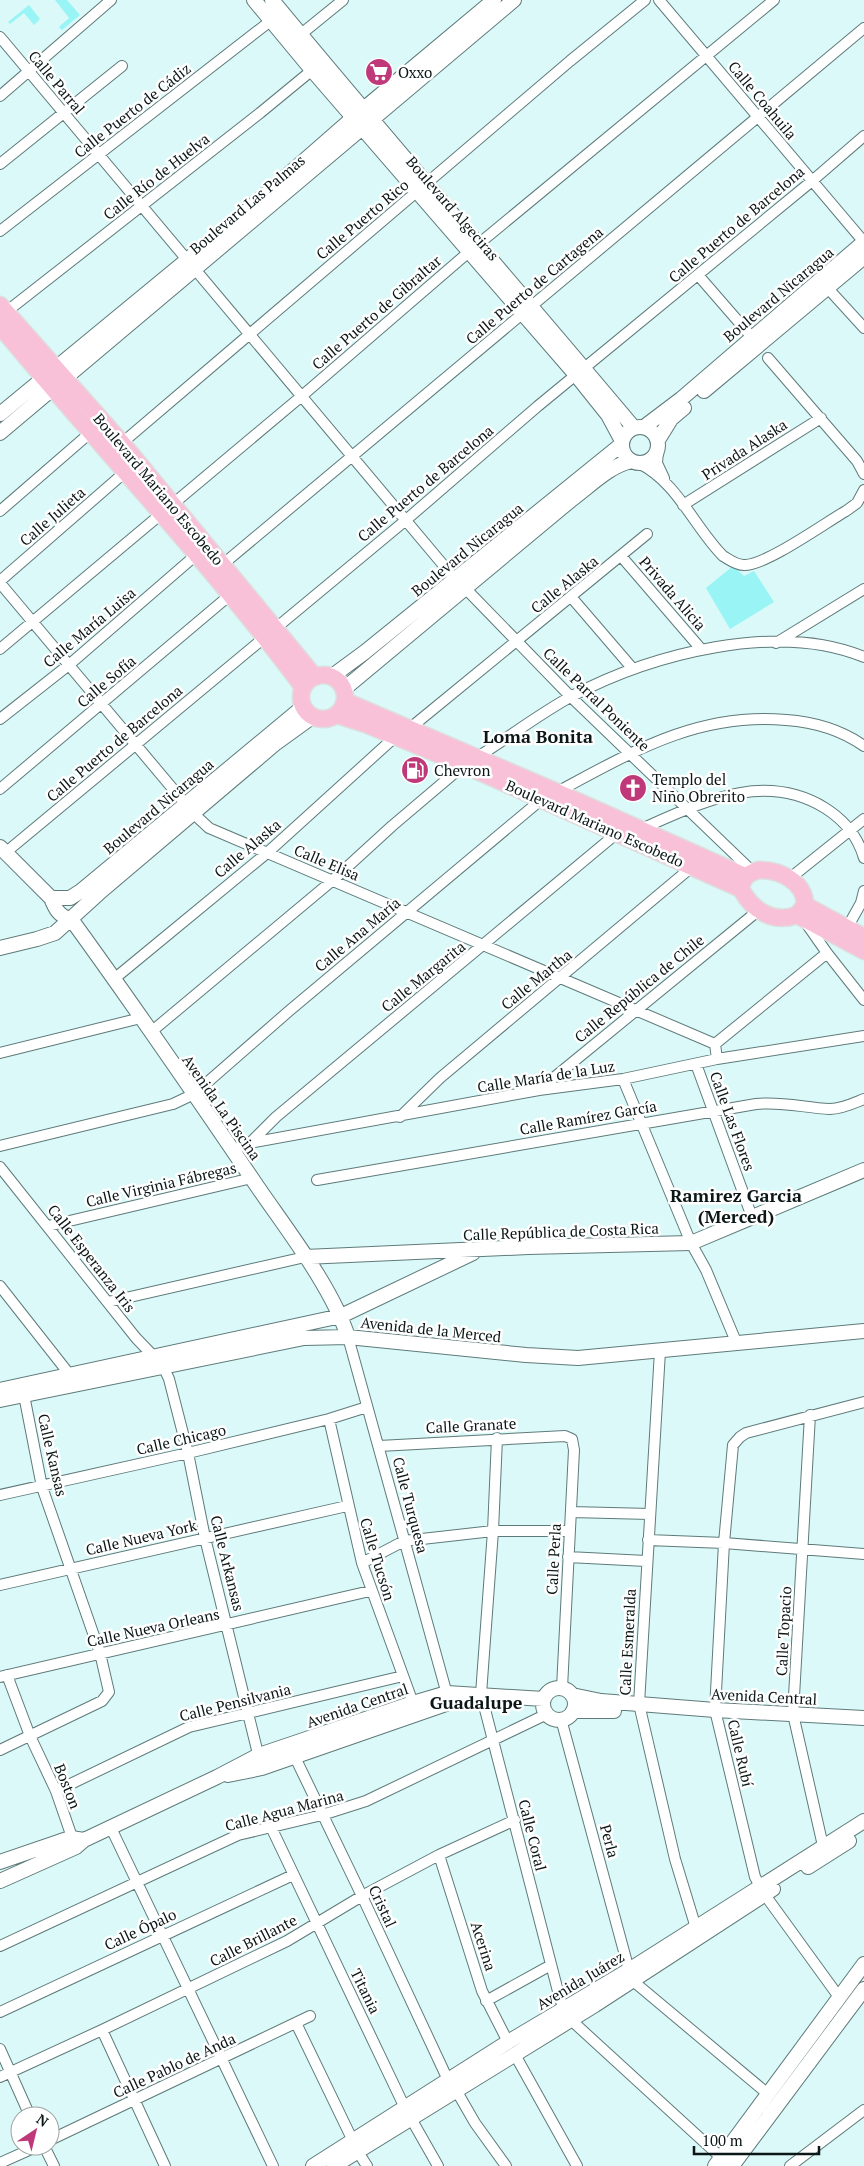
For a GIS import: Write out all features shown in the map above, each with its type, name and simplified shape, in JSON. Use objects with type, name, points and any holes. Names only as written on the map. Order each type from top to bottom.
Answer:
[{"type":"main road","name":"Boulevard Mariano Escobedo","points":[[2,314],[54,379],[90,433],[124,473],[167,510],[222,565],[270,633],[309,682]]},
{"type":"main road","name":"Boulevard Mariano Escobedo","points":[[54,379],[122,443],[196,555],[230,595],[270,633]]},
{"type":"main road","points":[[326,675],[331,677],[336,680],[342,702],[325,719],[308,712],[301,697],[309,682],[326,675]]},
{"type":"main road","name":"Boulevard Mariano Escobedo","points":[[342,702],[616,834],[692,866],[746,879]]},
{"type":"main road","name":"Boulevard Mariano Escobedo","points":[[470,762],[557,792],[641,829],[746,879]]},
{"type":"main road","points":[[802,913],[802,891],[789,878],[766,870],[746,879],[751,904],[759,910],[776,918],[783,919],[802,913],[847,928],[864,937]]},
{"type":"main road","points":[[802,913],[864,951]]},
{"type":"street","points":[[0,96],[111,0]]},
{"type":"street","name":"Boulevard Algeciras","points":[[254,0],[300,35],[317,66]]},
{"type":"street","name":"Boulevard Algeciras","points":[[272,0],[277,17],[317,66],[580,372],[639,428]]},
{"type":"street","points":[[300,35],[343,0]]},
{"type":"street","name":"Boulevard Las Palmas","points":[[363,119],[494,0]]},
{"type":"street","name":"Boulevard Las Palmas","points":[[0,433],[54,379],[191,265],[311,156],[363,119],[514,0]]},
{"type":"street","name":"Calle Puerto Rico","points":[[122,443],[570,61],[645,0]]},
{"type":"street","name":"Calle Coahuila","points":[[658,0],[864,242]]},
{"type":"street","name":"Calle Puerto de Gibraltar","points":[[0,649],[303,395],[474,248],[774,0]]},
{"type":"street","name":"Calle Puerto de Cádiz","points":[[0,231],[277,17]]},
{"type":"street","name":"Calle Puerto de Cartagena","points":[[222,565],[864,28]]},
{"type":"street","name":"Calle Parral","points":[[0,37],[191,265]]},
{"type":"street","points":[[0,164],[122,66]]},
{"type":"street","name":"Calle Río de Huelva","points":[[2,314],[142,207],[317,66]]},
{"type":"street","name":"Calle Puerto de Barcelona","points":[[2,852],[137,744],[864,136]]},
{"type":"street","name":"Boulevard Nicaragua","points":[[824,284],[864,242]]},
{"type":"street","name":"Boulevard Nicaragua","points":[[658,445],[666,425],[677,413],[756,341],[824,284],[864,257]]},
{"type":"street","name":"Calle Parral Poniente","points":[[191,265],[303,395],[460,584],[571,696],[688,809],[746,879]]},
{"type":"street","points":[[698,275],[756,341]]},
{"type":"street","points":[[824,284],[864,328]]},
{"type":"street","name":"Boulevard Nicaragua","points":[[639,428],[674,404],[756,341]]},
{"type":"street","points":[[768,358],[857,461],[864,474]]},
{"type":"street","name":"Boulevard Algeciras","points":[[580,372],[608,415],[622,442]]},
{"type":"street","name":"Boulevard Las Palmas","points":[[0,414],[54,379]]},
{"type":"street","name":"Privada Alaska","points":[[684,505],[821,418]]},
{"type":"street","points":[[671,490],[658,469],[656,457],[658,445],[652,432],[639,428],[628,431],[622,442],[626,456],[653,472],[671,490],[723,556],[733,562],[744,565],[763,560],[846,511],[857,503],[864,490]]},
{"type":"street","points":[[0,511],[90,433]]},
{"type":"street","name":"Boulevard Nicaragua","points":[[342,702],[460,584],[622,442]]},
{"type":"street","points":[[635,462],[652,459],[658,445]]},
{"type":"street","name":"Boulevard Nicaragua","points":[[331,677],[460,584],[607,473],[620,465],[635,462]]},
{"type":"street","name":"Calle Julieta","points":[[0,582],[124,473]]},
{"type":"street","points":[[622,556],[647,534]]},
{"type":"street","name":"Calle María Luisa","points":[[0,719],[70,664],[196,555]]},
{"type":"street","name":"Calle Alaska","points":[[114,978],[267,853],[403,733],[622,556]]},
{"type":"street","name":"Privada Alicia","points":[[622,556],[701,649]]},
{"type":"street","name":"Calle Elisa","points":[[0,582],[190,809],[214,831],[715,1044]]},
{"type":"street","points":[[776,643],[864,589]]},
{"type":"street","name":"Calle Sofía","points":[[0,789],[230,595]]},
{"type":"street","points":[[572,598],[633,669]]},
{"type":"street","points":[[151,1032],[333,880],[392,826],[470,762],[571,696],[633,669],[701,649],[776,643],[808,644],[836,648],[864,658]]},
{"type":"street","name":"Boulevard Nicaragua","points":[[51,898],[70,898],[81,891],[276,743],[308,712]]},
{"type":"street","points":[[557,792],[630,753],[688,730],[741,718],[804,721],[832,728],[864,746]]},
{"type":"street","points":[[641,829],[713,800],[757,791],[778,791],[797,794],[812,800],[842,821],[860,846],[864,858]]},
{"type":"street","name":"Calle Ana María","points":[[0,1146],[173,1104],[194,1094],[406,912],[542,799]]},
{"type":"street","name":"Boulevard Nicaragua","points":[[0,948],[55,933],[190,809]]},
{"type":"street","points":[[789,878],[864,819]]},
{"type":"street","name":"Calle Margarita","points":[[250,1143],[276,1117],[616,834]]},
{"type":"street","name":"Avenida La Piscina","points":[[2,852],[51,898],[66,904],[70,909],[71,919],[233,1150],[305,1257],[341,1316]]},
{"type":"street","name":"Calle Martha","points":[[400,1117],[447,1071],[561,978],[692,866]]},
{"type":"street","points":[[847,928],[864,891]]},
{"type":"street","name":"Calle República de Chile","points":[[539,1090],[759,910]]},
{"type":"street","points":[[802,913],[827,953],[864,1000]]},
{"type":"street","points":[[717,1059],[715,1044],[827,953]]},
{"type":"street","points":[[0,1053],[141,1018]]},
{"type":"street","name":"Calle María de la Luz","points":[[233,1150],[250,1143],[539,1090],[623,1079],[717,1059],[864,1036]]},
{"type":"street","name":"Calle Las Flores","points":[[696,1064],[752,1217]]},
{"type":"street","points":[[623,1079],[690,1243],[706,1270],[738,1344]]},
{"type":"street","name":"Calle Ramírez García","points":[[317,1180],[713,1110],[770,1102],[830,1109],[847,1106],[864,1099]]},
{"type":"street","name":"Calle Esperanza Iris","points":[[0,1167],[136,1338],[158,1362]]},
{"type":"street","name":"Calle República de Costa Rica","points":[[305,1257],[690,1243],[864,1170]]},
{"type":"street","name":"Calle Virginia Fábregas","points":[[48,1226],[252,1178]]},
{"type":"street","name":"Avenida de la Merced","points":[[0,1400],[341,1316],[481,1250]]},
{"type":"street","points":[[108,1302],[305,1257]]},
{"type":"street","points":[[0,1286],[70,1375]]},
{"type":"street","name":"Calle Turquesa","points":[[341,1316],[448,1697]]},
{"type":"street","name":"Avenida de la Merced","points":[[0,1390],[70,1375],[288,1340],[320,1337],[348,1337],[557,1358],[598,1358],[864,1331]]},
{"type":"street","name":"Calle Esmeralda","points":[[660,1351],[646,1561],[639,1708],[675,1859],[696,1928]]},
{"type":"street","name":"Calle Arkansas","points":[[158,1362],[175,1396],[205,1538],[260,1761]]},
{"type":"street","name":"Calle Kansas","points":[[24,1395],[42,1487],[72,1568],[100,1653],[109,1692],[102,1702],[30,1736]]},
{"type":"street","points":[[810,1415],[864,1402]]},
{"type":"street","name":"Calle Chicago","points":[[0,1495],[188,1453],[328,1419],[367,1407]]},
{"type":"street","name":"Calle Rubí","points":[[810,1415],[746,1433],[736,1441],[731,1453],[724,1543],[716,1714],[752,1866],[762,1891],[839,1996]]},
{"type":"street","name":"Calle Topacio","points":[[810,1415],[794,1719],[823,1846]]},
{"type":"street","name":"Calle Tucsón","points":[[328,1419],[347,1506],[370,1591],[413,1703]]},
{"type":"street","name":"Calle Granate","points":[[379,1446],[498,1438],[566,1436]]},
{"type":"street","name":"Calle Perla","points":[[566,1436],[572,1439],[574,1446],[568,1557],[567,1692]]},
{"type":"street","name":"Calle Coral","points":[[498,1438],[482,1699],[515,1820],[551,1965],[567,2014]]},
{"type":"street","name":"Calle Nueva York","points":[[0,1585],[347,1506]]},
{"type":"street","points":[[571,1512],[650,1514]]},
{"type":"street","points":[[362,1563],[404,1541],[493,1531],[569,1531]]},
{"type":"street","points":[[648,1540],[724,1543],[864,1554]]},
{"type":"street","points":[[568,1557],[646,1561]]},
{"type":"street","name":"Calle Nueva Orleans","points":[[4,1676],[370,1591]]},
{"type":"street","name":"Boston","points":[[4,1676],[77,1842]]},
{"type":"street","name":"Calle Pensilvania","points":[[56,1791],[180,1731],[403,1676]]},
{"type":"street","points":[[551,1690],[567,1692],[575,1701],[567,1715],[556,1719],[545,1708],[551,1690]]},
{"type":"street","name":"Avenida Central","points":[[567,1692],[601,1702],[639,1708],[864,1726]]},
{"type":"street","name":"Avenida Central","points":[[0,1881],[77,1842],[111,1828],[217,1777],[448,1697]]},
{"type":"street","name":"Avenida Central","points":[[291,1750],[413,1703],[448,1697],[482,1699],[545,1708]]},
{"type":"street","name":"Calle Agua Marina","points":[[0,1946],[238,1835],[322,1815],[366,1801],[493,1741],[545,1708]]},
{"type":"street","name":"Avenida Central","points":[[567,1715],[639,1708]]},
{"type":"street","name":"Perla","points":[[567,1715],[631,1975]]},
{"type":"street","name":"Avenida Central","points":[[794,1719],[864,1718]]},
{"type":"street","points":[[0,1750],[30,1736]]},
{"type":"street","name":"Cristal","points":[[291,1750],[452,2085],[475,2123],[506,2166]]},
{"type":"street","name":"Calle Brillante","points":[[0,2077],[286,1941],[362,1896],[438,1855],[515,1820]]},
{"type":"street","name":"Avenida Juárez","points":[[313,2166],[356,2146],[631,1975],[762,1891],[823,1846],[864,1821]]},
{"type":"street","name":"Titania","points":[[271,1827],[408,2113],[438,2166]]},
{"type":"street","points":[[111,1828],[273,2166]]},
{"type":"street","name":"Avenida Juárez","points":[[631,1975],[696,1928],[864,1831]]},
{"type":"street","name":"Avenida Central","points":[[0,1862],[77,1842]]},
{"type":"street","name":"Acerina","points":[[438,1855],[486,2002],[577,2166]]},
{"type":"street","name":"Calle Ópalo","points":[[0,2012],[294,1875]]},
{"type":"street","points":[[725,2164],[768,2094],[864,1964]]},
{"type":"street","points":[[486,2002],[551,1965]]},
{"type":"street","points":[[631,1975],[768,2094]]},
{"type":"street","points":[[725,2164],[864,1989]]},
{"type":"street","points":[[567,2014],[725,2164]]},
{"type":"street","name":"Calle Pablo de Anda","points":[[60,2135],[310,2016]]},
{"type":"street","points":[[296,2023],[367,2166]]},
{"type":"street","points":[[102,2030],[165,2166]]},
{"type":"street","points":[[0,2049],[25,2106]]},
{"type":"street","points":[[790,2166],[864,2110]]},
{"type":"street","name":"Avenida Juárez","points":[[334,2166],[356,2146]]},
{"type":"street","points":[[0,2163],[16,2156]]},
{"type":"shaded area","points":[[55,0],[67,0],[80,15],[62,30],[59,27],[69,18]]},
{"type":"shaded area","points":[[29,5],[40,19],[34,25],[24,13],[10,24],[8,22]]},
{"type":"shaded area","points":[[733,566],[744,576],[754,571],[774,602],[730,629],[706,588]]},
{"type":"place","name":"Oxxo","points":[[379,72]]},
{"type":"place","name":"Chevron","points":[[415,770]]},
{"type":"place","name":"Templo del Niño Obrerito","points":[[633,788]]},
{"type":"district","name":"Loma Bonita","points":[[538,736]]},
{"type":"district","name":"Ramirez Garcia (Merced)","points":[[736,1205]]},
{"type":"district","name":"Guadalupe","points":[[476,1702]]}]
